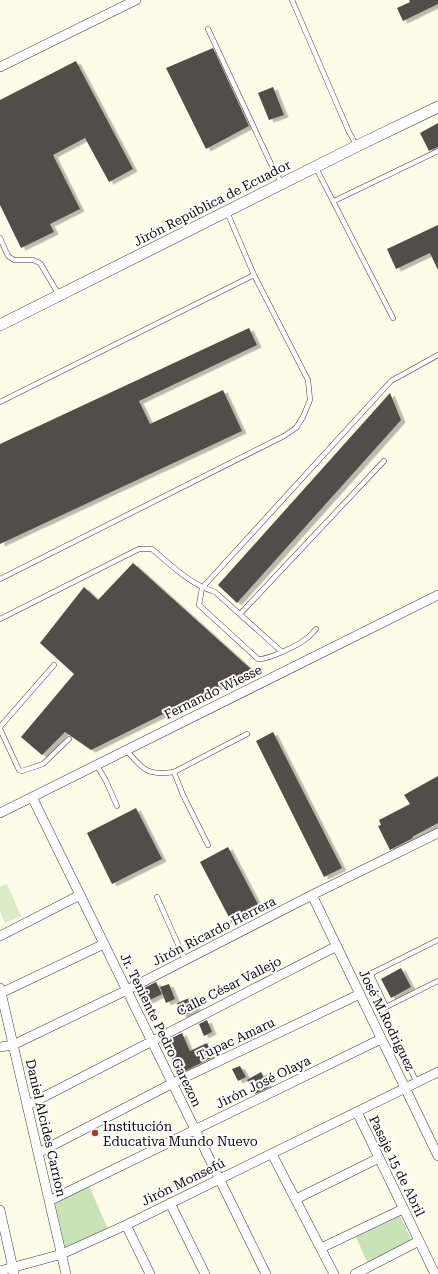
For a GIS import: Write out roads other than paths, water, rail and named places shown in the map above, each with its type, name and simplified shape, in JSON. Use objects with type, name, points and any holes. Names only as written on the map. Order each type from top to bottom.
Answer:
[{"type":"street","points":[[0,67],[136,0]]},
{"type":"street","name":"Jirón República de Ecuador","points":[[0,325],[438,107]]},
{"type":"street","name":"Fernando Wiesse","points":[[0,813],[438,594]]},
{"type":"street","name":"Jr. Teniente Pedro Garezon","points":[[32,797],[266,1274]]},
{"type":"street","name":"Jirón Ricardo Herrera","points":[[0,1047],[13,1045],[127,990],[312,895],[438,833]]},
{"type":"street","points":[[0,936],[80,895]]},
{"type":"street","name":"José M.Rodriguez","points":[[312,895],[438,1156]]},
{"type":"street","points":[[0,990],[104,944]]},
{"type":"street","name":"Calle César Vallejo","points":[[28,1105],[337,946]]},
{"type":"street","name":"Daniel Alcides Carrion","points":[[0,990],[28,1105],[66,1274]]},
{"type":"street","name":"Tupac Amaru","points":[[38,1153],[173,1084],[360,994]]},
{"type":"street","name":"Jirón José Olaya","points":[[49,1201],[381,1039]]},
{"type":"street","name":"Jirón Monsefú","points":[[0,1272],[13,1271],[62,1254],[126,1225],[438,1072]]},
{"type":"street","name":"Pasaje 15 de Abril","points":[[357,1112],[435,1274]]},
{"type":"street","points":[[272,1154],[334,1274]]},
{"type":"street","points":[[296,1199],[379,1158]]},
{"type":"street","points":[[170,1203],[205,1274]]},
{"type":"street","points":[[321,1248],[403,1209]]},
{"type":"street","points":[[0,1210],[13,1271]]},
{"type":"street","points":[[126,1225],[150,1274]]},
{"type":"street","points":[[355,1274],[419,1241]]},
{"type":"lane","points":[[292,0],[349,132],[357,146]]},
{"type":"lane","points":[[208,29],[271,164],[282,184]]},
{"type":"lane","points":[[334,201],[438,151]]},
{"type":"lane","points":[[316,167],[393,318]]},
{"type":"lane","points":[[0,579],[284,436],[296,428],[303,417],[310,400],[308,380],[254,275],[227,212]]},
{"type":"lane","points":[[0,238],[8,256],[14,260],[33,260],[40,263],[59,295]]},
{"type":"lane","points":[[0,402],[254,275]]},
{"type":"lane","points":[[316,629],[307,639],[282,652],[258,659],[199,605],[202,588],[390,381],[438,355]]},
{"type":"lane","points":[[240,614],[384,461]]},
{"type":"lane","points":[[0,619],[139,549],[152,549],[186,578],[202,588],[215,592],[282,652]]},
{"type":"lane","points":[[54,665],[0,728],[19,770],[22,771],[44,764],[69,739]]},
{"type":"lane","points":[[126,750],[146,771],[159,774],[174,772],[247,734]]},
{"type":"lane","points":[[96,764],[106,781],[117,806]]},
{"type":"lane","points":[[174,772],[183,795],[208,846]]},
{"type":"lane","points":[[157,897],[185,960]]},
{"type":"lane","points":[[386,1007],[372,977],[372,973],[438,940]]},
{"type":"lane","points":[[417,1082],[382,1008],[437,984]]},
{"type":"place","name":"Institución Educativa Mundo Nuevo","points":[[95,1133]]}]
